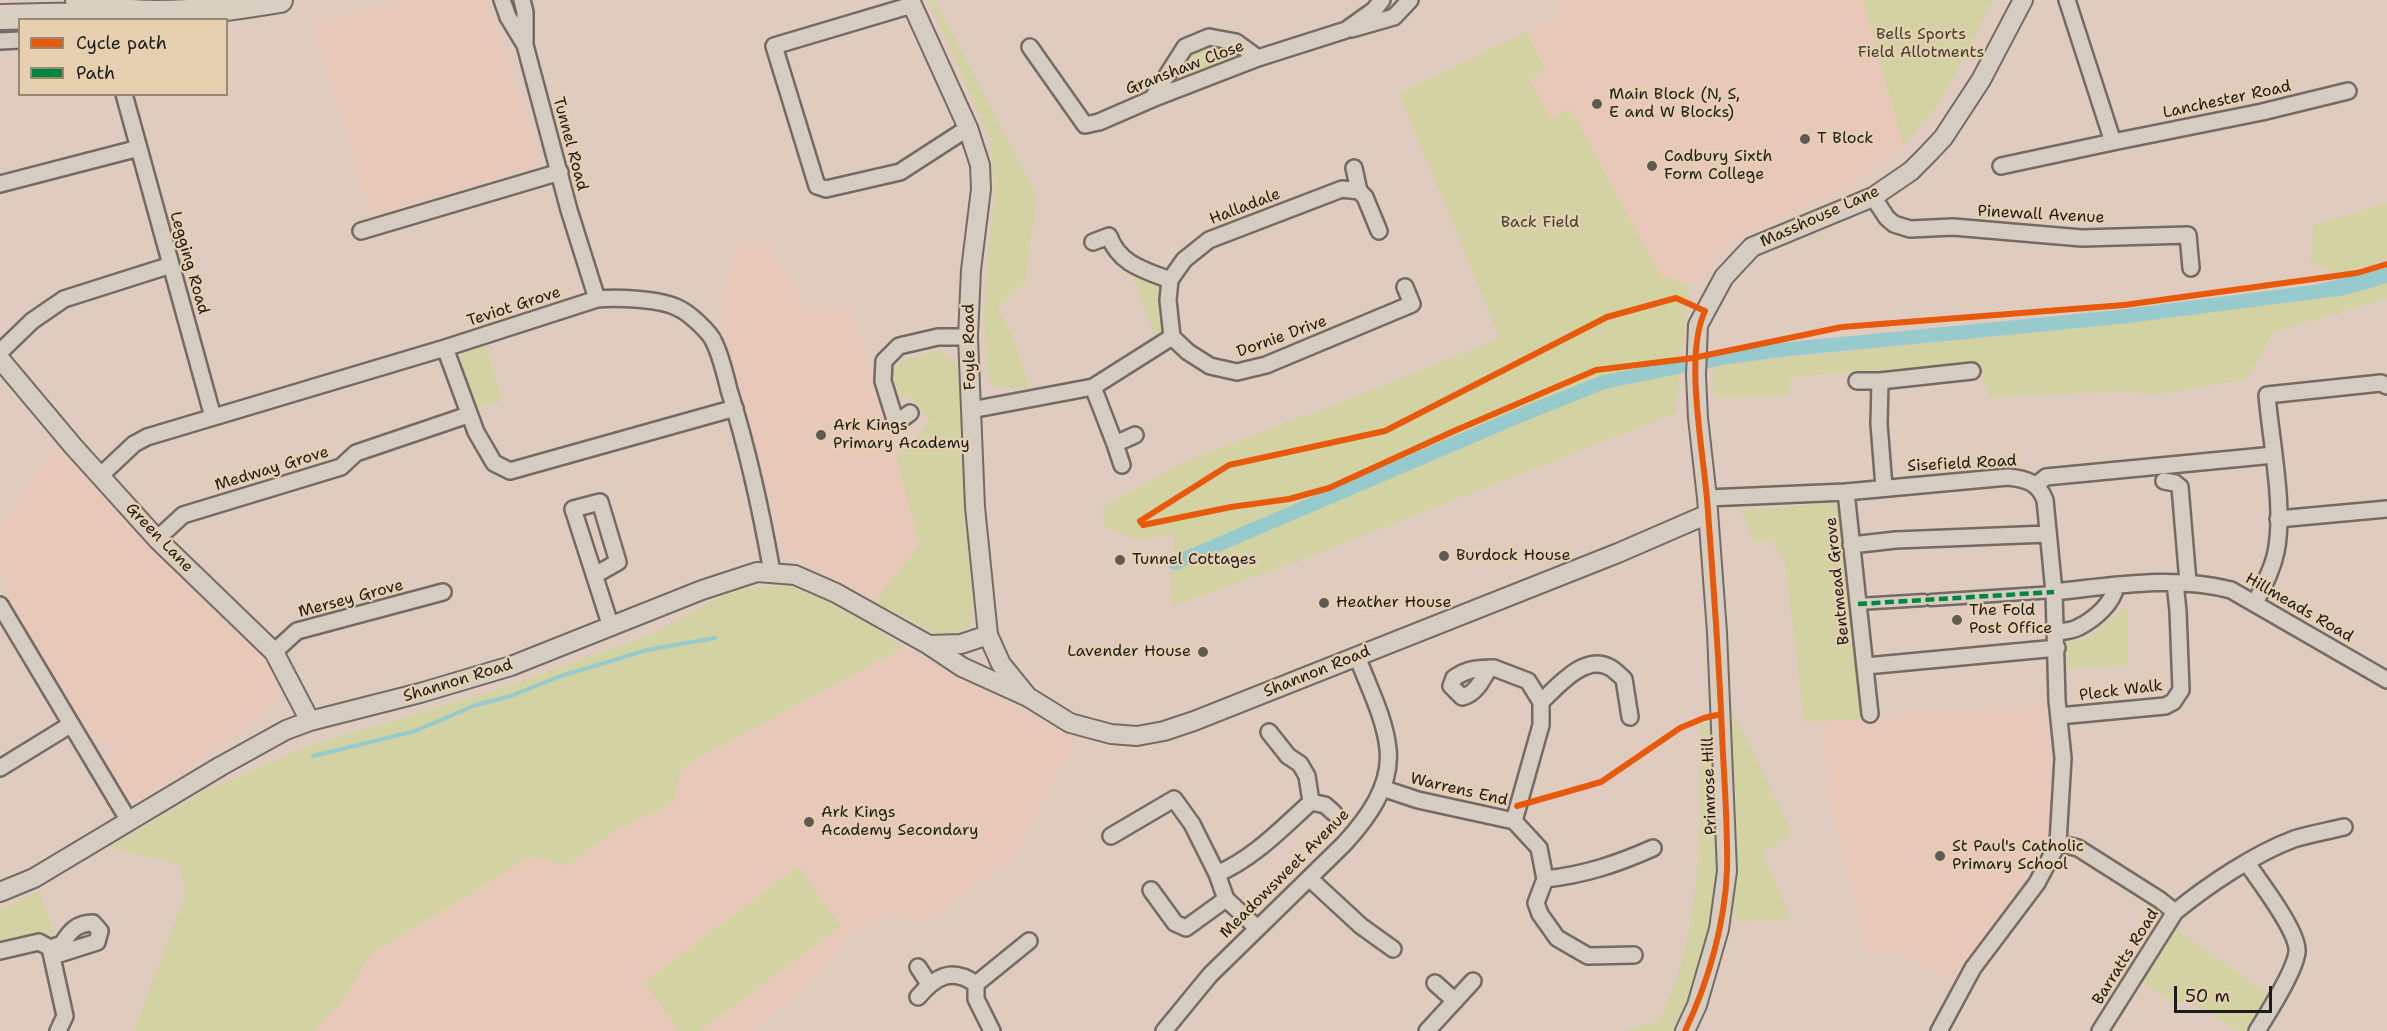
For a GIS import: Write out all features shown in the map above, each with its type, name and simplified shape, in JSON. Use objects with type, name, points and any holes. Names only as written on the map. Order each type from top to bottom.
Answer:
[{"type":"highway","points":[[78,0],[111,10],[146,13],[236,8],[280,0]]},
{"type":"highway","points":[[15,11],[92,15],[111,10]]},
{"type":"street","name":"Tunnel Road","points":[[502,0],[508,17],[525,45],[597,299]]},
{"type":"street","points":[[522,0],[525,12],[525,45]]},
{"type":"street","name":"Granshaw Close","points":[[1030,47],[1085,125],[1099,122],[1258,58],[1346,30],[1374,10],[1382,0]]},
{"type":"street","points":[[1346,30],[1394,17],[1410,0]]},
{"type":"street","name":"Masshouse Lane","points":[[1707,506],[1698,418],[1697,342],[1698,325],[1715,290],[1734,264],[1752,247],[1873,197],[1911,171],[1943,138],[1981,80],[2023,0]]},
{"type":"street","points":[[2067,0],[2113,142]]},
{"type":"street","points":[[911,2],[774,46],[817,186],[826,189],[900,172],[968,128]]},
{"type":"street","name":"Foyle Road","points":[[911,2],[968,128],[980,165],[981,189],[971,270],[968,337],[975,507],[988,635],[1001,664],[1028,697]]},
{"type":"street","points":[[1152,99],[1185,47],[1209,37],[1236,42],[1258,58]]},
{"type":"street","points":[[0,41],[18,40]]},
{"type":"street","name":"Lanchester Road","points":[[2001,166],[2271,110],[2348,91]]},
{"type":"street","name":"Legging Road","points":[[125,96],[213,417]]},
{"type":"street","points":[[0,184],[139,148]]},
{"type":"street","points":[[1354,168],[1359,191],[1365,197],[1379,231]]},
{"type":"street","points":[[361,231],[560,172]]},
{"type":"street","name":"Halladale","points":[[1170,280],[1184,260],[1209,240],[1342,189],[1359,191]]},
{"type":"street","name":"Pinewall Avenue","points":[[1873,197],[1887,218],[1894,224],[1910,229],[1953,227],[2082,238],[2188,235],[2191,268]]},
{"type":"street","points":[[971,410],[1093,387],[1173,337],[1168,300],[1170,280],[1134,266],[1113,249],[1109,236],[1093,242]]},
{"type":"street","points":[[0,352],[32,321],[64,299],[171,265]]},
{"type":"street","name":"Dornie Drive","points":[[1173,337],[1188,352],[1210,366],[1237,372],[1266,365],[1412,304],[1406,287]]},
{"type":"street","name":"Teviot Grove","points":[[100,476],[134,444],[147,437],[445,348],[597,299],[658,302],[678,308],[687,314],[714,340],[758,494],[771,572]]},
{"type":"street","points":[[910,413],[896,423],[883,381],[884,361],[899,346],[938,337],[968,337]]},
{"type":"street","points":[[445,348],[468,416],[494,463],[510,471],[735,408]]},
{"type":"street","name":"Green Lane","points":[[0,359],[157,539],[274,652],[310,721]]},
{"type":"street","points":[[1857,381],[1880,381],[1972,371]]},
{"type":"street","points":[[1880,381],[1879,424],[1884,487]]},
{"type":"street","points":[[2255,603],[2272,568],[2278,519],[2267,395],[2381,383],[2387,386]]},
{"type":"street","points":[[1093,387],[1122,465]]},
{"type":"street","name":"Medway Grove","points":[[157,539],[183,515],[341,467],[356,453],[468,416]]},
{"type":"street","points":[[1115,444],[1135,435]]},
{"type":"street","points":[[2036,485],[2046,477],[2274,455]]},
{"type":"street","name":"Sisefield Road","points":[[1707,506],[1884,487],[2008,477],[2030,481],[2041,491],[2045,500],[2054,592],[2058,716],[2063,758],[2058,843],[2037,883],[1973,968],[1939,1031]]},
{"type":"street","name":"Pleck Walk","points":[[2058,716],[2165,706],[2173,702],[2181,690],[2178,611],[2181,583],[2180,487],[2175,483],[2164,481]]},
{"type":"street","name":"Bentmead Grove","points":[[1846,492],[1870,714]]},
{"type":"street","name":"Shannon Road","points":[[0,892],[34,878],[221,766],[286,730],[310,721],[420,693],[511,666],[702,590],[757,572],[795,575],[836,593],[929,645],[962,667],[1028,697],[1070,723],[1100,732],[1137,736],[1164,731],[1194,721],[1618,553],[1707,506]]},
{"type":"street","name":"Primrose Hill","points":[[1685,1031],[1697,1005],[1719,929],[1727,871],[1719,665],[1707,506]]},
{"type":"street","points":[[2278,519],[2387,508]]},
{"type":"street","points":[[1851,545],[1896,540],[2047,534]]},
{"type":"street","points":[[595,575],[611,627]]},
{"type":"street","name":"Hillmeads Road","points":[[2054,592],[2181,583],[2210,585],[2231,590],[2387,680]]},
{"type":"street","points":[[1866,666],[2057,640],[2096,616],[2114,595],[2116,586]]},
{"type":"street","name":"Mersey Grove","points":[[274,652],[297,632],[443,592]]},
{"type":"street","points":[[1858,604],[2054,592]]},
{"type":"street","points":[[1,609],[129,821]]},
{"type":"street","points":[[929,645],[961,644],[988,635]]},
{"type":"street","points":[[951,644],[962,667]]},
{"type":"street","name":"Meadowsweet Avenue","points":[[1164,1031],[1210,975],[1360,826],[1382,788],[1388,751],[1383,725],[1357,656]]},
{"type":"street","points":[[981,676],[1001,664]]},
{"type":"street","points":[[1488,668],[1494,668],[1527,681],[1541,702],[1568,677],[1588,665],[1608,666],[1624,679],[1630,717]]},
{"type":"street","name":"Warrens End","points":[[1382,788],[1418,800],[1514,821],[1541,725],[1541,702]]},
{"type":"street","points":[[0,768],[70,725]]},
{"type":"street","points":[[1269,732],[1288,756],[1300,764],[1307,776],[1311,802]]},
{"type":"street","points":[[1112,836],[1174,799],[1192,824],[1217,874],[1226,899],[1257,928]]},
{"type":"street","points":[[1311,802],[1325,805],[1334,813]]},
{"type":"street","points":[[1217,874],[1233,867],[1267,844],[1311,802]]},
{"type":"street","points":[[1514,821],[1539,848],[1545,879],[1536,903],[1540,914],[1557,938],[1588,956],[1635,955]]},
{"type":"street","name":"Barratts Road","points":[[2100,1031],[2175,912],[2197,894],[2247,863],[2294,839],[2344,828]]},
{"type":"street","points":[[2058,843],[2078,848],[2175,912]]},
{"type":"street","points":[[1545,879],[1572,876],[1614,865],[1653,848]]},
{"type":"street","points":[[2247,863],[2293,933],[2297,953],[2287,978],[2257,1031]]},
{"type":"street","points":[[1309,878],[1361,926],[1393,949]]},
{"type":"street","points":[[1151,891],[1175,923],[1186,928],[1226,899]]},
{"type":"street","points":[[976,984],[1029,941]]},
{"type":"street","points":[[0,951],[39,942],[52,952],[65,1016],[58,1031]]},
{"type":"street","points":[[918,968],[929,984]]},
{"type":"street","points":[[918,997],[929,984],[955,974],[976,984]]},
{"type":"street","points":[[1427,1031],[1473,981]]},
{"type":"street","points":[[1435,983],[1455,1001]]},
{"type":"street","points":[[976,984],[976,999],[992,1031]]},
{"type":"shaded area","points":[[400,0],[487,0],[537,148],[536,160],[529,168],[371,217],[312,23]]},
{"type":"shaded area","name":"Cadbury Sixth Form College","points":[[1557,0],[1863,0],[1903,144],[1848,187],[1732,242],[1689,286],[1669,277],[1500,338],[1399,93],[1563,13]]},
{"type":"shaded area","name":"Ark Kings Primary Academy","points":[[767,242],[809,309],[852,310],[884,411],[920,545],[874,602],[785,552],[720,328],[733,247]]},
{"type":"shaded area","points":[[57,444],[147,545],[275,666],[278,701],[217,749],[132,806],[104,761],[112,751],[102,739],[87,734],[14,612],[6,593],[11,587],[0,572],[0,525]]},
{"type":"shaded area","name":"Ark Kings Academy Secondary","points":[[903,648],[1076,740],[1013,859],[928,920],[890,915],[854,931],[810,985],[753,1031],[243,1031],[646,786]]},
{"type":"shaded area","name":"St Paul's Catholic Primary School","points":[[2047,705],[2051,803],[2046,838],[2027,874],[1954,980],[1903,955],[1892,952],[1866,955],[1831,803],[1821,722]]},
{"type":"green space","points":[[928,0],[935,0],[1037,197],[1025,281],[998,308],[1014,341],[1030,388],[994,387],[988,378],[984,321],[986,270],[995,196],[990,138]]},
{"type":"green space","name":"Bells Sports Field Allotments","points":[[1863,0],[1993,0],[1933,112],[1903,144]]},
{"type":"green space","name":"Back Field","points":[[1526,32],[1546,70],[1530,79],[1550,118],[1570,108],[1661,277],[1669,277],[1689,286],[1676,413],[1304,559],[1173,606],[1171,590],[1174,534],[1139,541],[1105,527],[1101,508],[1181,463],[1500,338],[1399,93]]},
{"type":"green space","points":[[1207,42],[1227,47],[1242,55],[1174,81],[1174,76],[1189,50]]},
{"type":"green space","points":[[2387,203],[2387,259],[2340,274],[2311,264],[2313,225]]},
{"type":"green space","points":[[1132,275],[1156,284],[1161,290],[1163,318],[1161,332],[1155,336]]},
{"type":"green space","points":[[2387,283],[2387,299],[2273,332],[2247,379],[2157,395],[2123,391],[1990,398],[1980,363],[1789,377],[1790,396],[1713,398],[1713,365],[2104,325],[2346,295]]},
{"type":"green space","points":[[486,346],[502,400],[476,408],[463,369],[462,353]]},
{"type":"green space","points":[[940,350],[957,364],[974,605],[970,626],[957,633],[941,636],[874,602],[920,545],[896,459],[931,422],[912,399],[900,396],[892,370],[902,361]]},
{"type":"green space","points":[[1842,502],[1864,719],[1805,722],[1784,559],[1770,540],[1754,543],[1742,511]]},
{"type":"green space","points":[[790,585],[862,618],[903,648],[682,767],[673,804],[618,829],[566,866],[532,856],[371,954],[340,1003],[313,1031],[134,1031],[186,893],[180,865],[109,847],[203,792],[316,743],[503,688],[652,634],[730,591]]},
{"type":"green space","points":[[2128,607],[2128,665],[2068,669],[2066,647],[2068,642],[2095,633]]},
{"type":"green space","points":[[1729,713],[1734,713],[1791,830],[1789,837],[1762,852],[1791,919],[1740,921],[1732,916],[1737,843]]},
{"type":"green space","points":[[1714,722],[1719,835],[1718,899],[1705,958],[1676,1031],[1623,1031],[1660,1020],[1676,979],[1686,943],[1696,881],[1700,818],[1700,724]]},
{"type":"green space","points":[[798,866],[841,926],[700,1031],[679,1031],[644,982]]},
{"type":"green space","points":[[40,891],[54,934],[8,943],[0,941],[0,910]]},
{"type":"green space","points":[[2175,928],[2268,994],[2247,1031],[2238,1031],[2187,1000],[2177,1004],[2140,982]]},
{"type":"water","points":[[2387,268],[2387,283],[2346,295],[2322,298],[2318,284]]},
{"type":"waterway","points":[[1175,563],[1604,382],[1728,357],[1790,349],[2119,317],[2338,289]]},
{"type":"waterway","points":[[313,756],[415,731],[476,705],[511,696],[561,676],[647,650],[715,638]]},
{"type":"marked path","points":[[1858,604],[2054,592]]},
{"type":"cycle path","points":[[1140,521],[1143,525],[1231,507],[1289,499],[1329,488],[1596,370],[1693,358],[1842,327],[2124,305],[2357,273],[2387,264]]},
{"type":"cycle path","points":[[1140,521],[1229,465],[1385,431],[1607,317],[1676,298],[1705,311],[1699,329],[1695,376],[1718,646],[1727,870],[1723,911],[1714,953],[1685,1031]]},
{"type":"cycle path","points":[[1517,806],[1601,782],[1680,728],[1721,714]]},
{"type":"place","name":"Main Block (N, S, E and W Blocks)","points":[[1597,104]]},
{"type":"place","name":"T Block","points":[[1805,139]]},
{"type":"place","name":"Cadbury Sixth Form College","points":[[1652,166]]},
{"type":"place","name":"Ark Kings Primary Academy","points":[[821,435]]},
{"type":"place","name":"Burdock House","points":[[1444,556]]},
{"type":"place","name":"Tunnel Cottages","points":[[1120,560]]},
{"type":"place","name":"Heather House","points":[[1324,603]]},
{"type":"place","name":"The Fold Post Office","points":[[1957,620]]},
{"type":"place","name":"Lavender House","points":[[1203,652]]},
{"type":"place","name":"Ark Kings Academy Secondary","points":[[809,822]]},
{"type":"place","name":"St Paul's Catholic Primary School","points":[[1940,856]]}]
